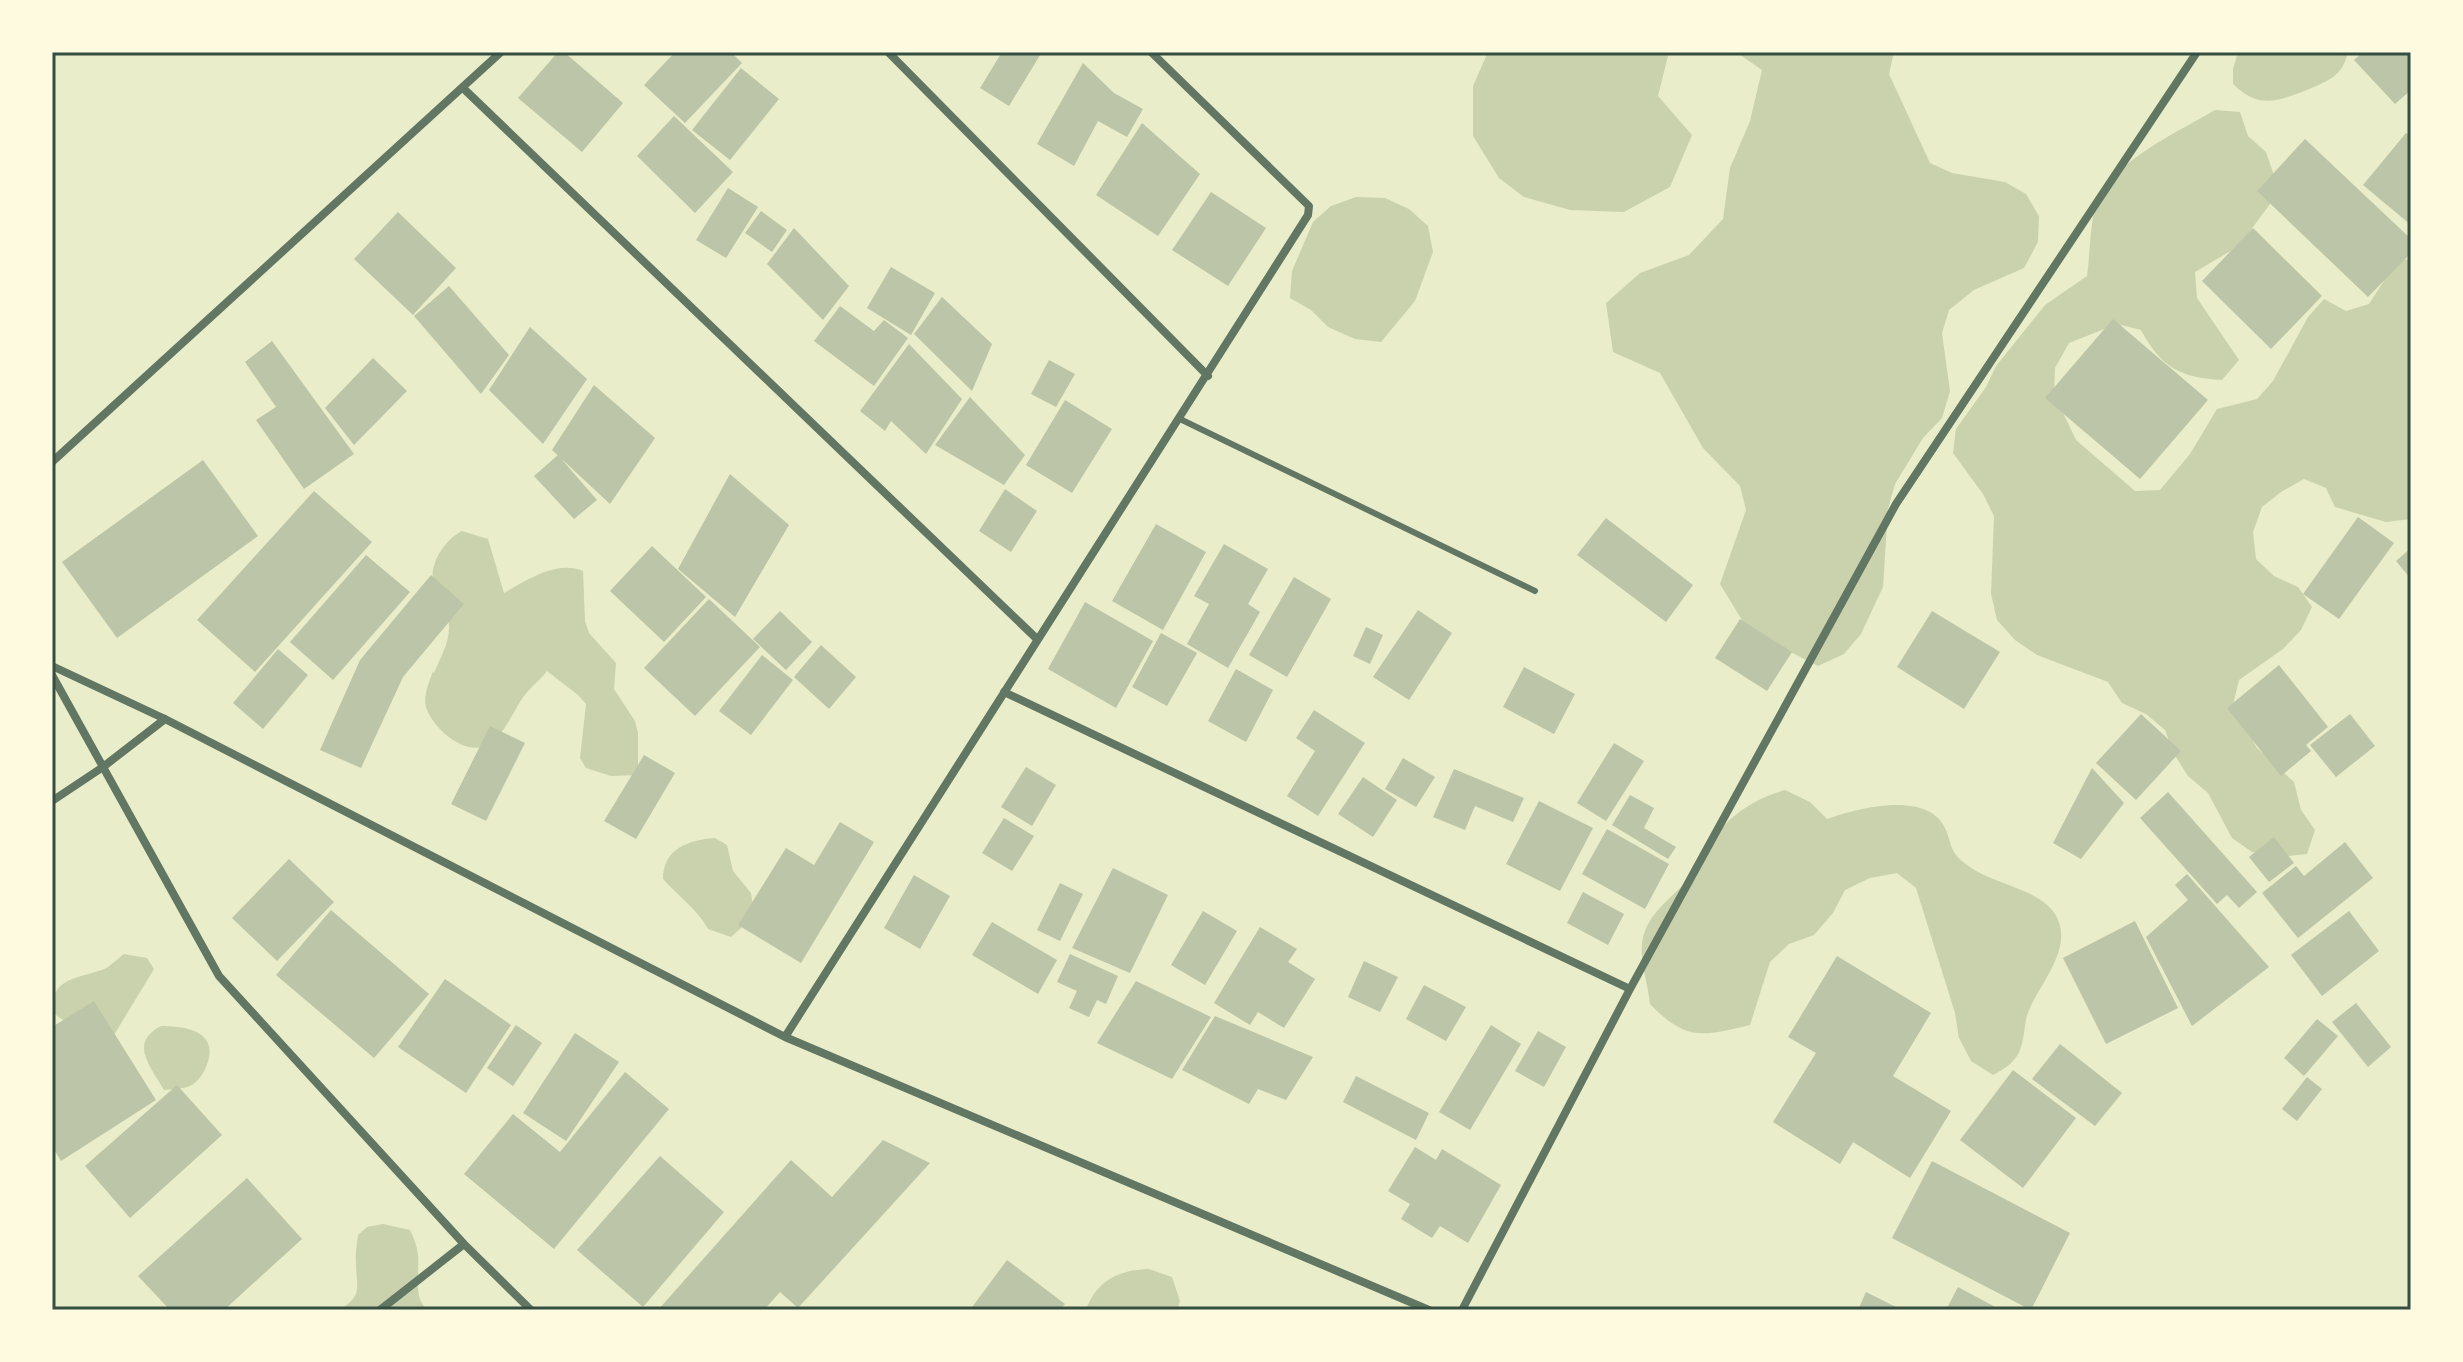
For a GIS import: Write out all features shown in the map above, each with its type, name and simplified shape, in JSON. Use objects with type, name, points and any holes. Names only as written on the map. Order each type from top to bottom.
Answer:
[{"type":"street","points":[[52,462],[501,52]]},
{"type":"street","points":[[888,52],[1208,376]]},
{"type":"street","points":[[785,1037],[1308,215],[1309,206],[1151,52]]},
{"type":"street","points":[[1462,1310],[1630,989],[1896,504],[2197,52]]},
{"type":"street","points":[[463,88],[1037,639]]},
{"type":"street","points":[[52,666],[165,719],[785,1037],[1429,1310]]},
{"type":"street","points":[[52,675],[219,976],[464,1244],[531,1310]]},
{"type":"street","points":[[1004,692],[1630,989]]},
{"type":"street","points":[[52,801],[103,767],[165,719]]},
{"type":"street","points":[[380,1310],[464,1244]]},
{"type":"lane","points":[[1180,419],[1535,591]]},
{"type":"green space","points":[[1488,52],[1669,52],[1658,96],[1692,135],[1670,187],[1624,212],[1570,210],[1524,197],[1499,178],[1473,136],[1473,86]]},
{"type":"green space","points":[[1736,52],[1894,52],[1889,74],[1930,163],[1952,173],[2005,182],[2026,194],[2039,216],[2038,242],[2024,268],[1974,290],[1949,310],[1942,333],[1950,391],[1942,418],[1923,438],[1895,484],[1888,509],[1883,587],[1861,634],[1844,654],[1818,666],[1748,630],[1720,584],[1746,510],[1740,486],[1703,448],[1660,373],[1613,352],[1606,303],[1640,273],[1689,255],[1723,219],[1730,168],[1750,121],[1762,70]]},
{"type":"green space","points":[[2238,52],[2348,52],[2339,72],[2329,80],[2270,101],[2252,97],[2233,84]]},
{"type":"green space","points":[[2215,110],[2240,112],[2248,136],[2266,152],[2275,178],[2270,204],[2239,246],[2195,272],[2197,298],[2239,360],[2222,380],[2194,377],[2164,362],[2141,330],[2117,324],[2069,343],[2055,368],[2054,394],[2076,440],[2135,491],[2160,490],[2190,454],[2217,409],[2257,399],[2273,381],[2308,317],[2324,299],[2346,311],[2369,304],[2398,259],[2411,260],[2411,519],[2386,522],[2335,507],[2326,488],[2304,479],[2262,507],[2253,532],[2256,559],[2274,576],[2298,587],[2312,607],[2301,630],[2283,649],[2239,680],[2233,705],[2257,748],[2294,782],[2301,810],[2315,830],[2307,854],[2280,857],[2252,852],[2232,838],[2208,793],[2188,776],[2174,754],[2165,730],[2146,714],[2122,703],[2108,682],[2037,655],[2015,640],[1997,620],[1991,594],[1994,516],[1983,494],[1953,453],[1956,429],[1986,387],[1996,366],[2045,305],[2087,276],[2095,209],[2105,186],[2149,148]]},
{"type":"green space","points":[[1356,197],[1385,198],[1409,209],[1428,226],[1433,252],[1415,301],[1381,342],[1355,339],[1328,327],[1311,310],[1290,298],[1292,271],[1313,222],[1331,206]]},
{"type":"green space","points":[[462,531],[488,539],[504,593],[532,577],[553,570],[573,568],[583,571],[585,621],[589,633],[616,663],[614,689],[635,721],[638,775],[611,776],[586,768],[580,758],[586,704],[547,671],[524,695],[502,732],[489,744],[470,747],[461,744],[436,724],[426,707],[426,694],[446,644],[449,625],[435,589],[433,572],[438,555]]},
{"type":"green space","points":[[1785,790],[1810,802],[1827,819],[1856,810],[1891,805],[1923,809],[1936,816],[1963,862],[1980,873],[2038,898],[2055,914],[2060,926],[2059,951],[2029,1010],[2020,1049],[2009,1065],[1993,1075],[1971,1061],[1959,1038],[1955,1013],[1916,888],[1897,873],[1870,878],[1845,890],[1833,913],[1814,935],[1789,944],[1770,962],[1750,1025],[1696,1033],[1674,1025],[1650,1004],[1642,949],[1649,922],[1692,874],[1704,852],[1729,821],[1760,799]]},
{"type":"green space","points":[[715,838],[727,845],[733,871],[751,893],[753,906],[741,928],[731,937],[708,929],[663,879],[667,860],[672,853],[695,841]]},
{"type":"green space","points":[[124,954],[147,958],[154,969],[114,1035],[92,1040],[53,1013],[55,993],[60,987],[75,978],[105,969]]},
{"type":"green space","points":[[161,1026],[190,1029],[205,1038],[209,1045],[206,1067],[200,1078],[190,1086],[164,1090],[145,1056],[146,1040]]},
{"type":"green space","points":[[383,1224],[410,1230],[418,1255],[418,1292],[428,1310],[340,1310],[353,1299],[357,1290],[358,1235],[367,1227]]},
{"type":"green space","points":[[1149,1269],[1172,1277],[1180,1301],[1177,1310],[1086,1310],[1096,1291],[1110,1279]]},
{"type":"building","points":[[558,52],[564,52],[623,103],[582,152],[518,98]]},
{"type":"building","points":[[675,52],[731,52],[742,63],[685,123],[644,85]]},
{"type":"building","points":[[1002,52],[1042,52],[1009,106],[980,88]]},
{"type":"building","points":[[2363,52],[2411,52],[2411,90],[2395,104],[2354,60]]},
{"type":"building","points":[[1083,63],[1114,93],[1143,109],[1127,137],[1098,121],[1074,166],[1037,144]]},
{"type":"building","points":[[741,68],[779,99],[730,160],[692,130]]},
{"type":"building","points":[[674,116],[733,172],[695,213],[637,156]]},
{"type":"building","points":[[1142,123],[1200,174],[1158,236],[1096,195]]},
{"type":"building","points":[[2406,133],[2411,136],[2411,225],[2363,185]]},
{"type":"building","points":[[2305,139],[2411,239],[2411,253],[2368,297],[2257,191]]},
{"type":"building","points":[[728,188],[758,207],[726,258],[696,240]]},
{"type":"building","points":[[1211,192],[1266,228],[1228,286],[1172,250]]},
{"type":"building","points":[[761,211],[787,230],[772,252],[745,233]]},
{"type":"building","points":[[398,212],[456,268],[413,315],[354,259]]},
{"type":"building","points":[[794,228],[849,286],[823,320],[767,264]]},
{"type":"building","points":[[2253,228],[2322,296],[2271,349],[2202,281]]},
{"type":"building","points":[[891,267],[935,293],[911,335],[867,308]]},
{"type":"building","points":[[449,286],[509,355],[481,394],[414,316]]},
{"type":"building","points":[[942,297],[992,344],[972,391],[914,334]]},
{"type":"building","points":[[840,306],[874,331],[884,320],[908,338],[874,386],[814,341]]},
{"type":"building","points":[[2113,319],[2208,400],[2140,479],[2045,398]]},
{"type":"building","points":[[530,327],[587,379],[543,444],[489,390]]},
{"type":"building","points":[[272,341],[354,454],[304,489],[256,420],[276,407],[245,362]]},
{"type":"building","points":[[909,344],[962,399],[926,454],[891,421],[885,431],[860,411]]},
{"type":"building","points":[[373,358],[407,391],[354,445],[325,408]]},
{"type":"building","points":[[1049,360],[1075,374],[1056,407],[1031,394]]},
{"type":"building","points":[[594,385],[655,438],[610,504],[552,450]]},
{"type":"building","points":[[970,397],[1025,455],[1004,485],[935,445]]},
{"type":"building","points":[[1065,400],[1112,429],[1072,493],[1026,465]]},
{"type":"building","points":[[558,455],[597,500],[574,519],[534,476]]},
{"type":"building","points":[[203,460],[258,536],[117,638],[62,562]]},
{"type":"building","points":[[730,474],[789,525],[735,617],[678,569]]},
{"type":"building","points":[[1005,489],[1037,511],[1011,552],[979,531]]},
{"type":"building","points":[[314,491],[372,542],[255,672],[197,620]]},
{"type":"building","points":[[2358,517],[2394,543],[2339,619],[2303,594]]},
{"type":"building","points":[[1606,518],[1693,585],[1666,622],[1577,555]]},
{"type":"building","points":[[1156,524],[1206,552],[1163,630],[1112,601]]},
{"type":"building","points":[[1224,544],[1268,569],[1248,604],[1260,612],[1228,668],[1187,644],[1209,604],[1194,596]]},
{"type":"building","points":[[652,546],[706,597],[664,642],[610,591]]},
{"type":"building","points":[[2411,548],[2411,579],[2396,561]]},
{"type":"building","points":[[366,555],[410,592],[333,680],[290,642]]},
{"type":"building","points":[[431,575],[464,604],[403,677],[361,768],[320,750],[360,660]]},
{"type":"building","points":[[1294,577],[1331,599],[1287,677],[1249,655]]},
{"type":"building","points":[[709,599],[760,647],[695,716],[644,668]]},
{"type":"building","points":[[1085,602],[1153,641],[1116,708],[1048,669]]},
{"type":"building","points":[[1418,610],[1452,633],[1409,700],[1373,677]]},
{"type":"building","points":[[780,611],[812,642],[786,670],[753,639]]},
{"type":"building","points":[[1932,611],[2000,652],[1964,709],[1897,667]]},
{"type":"building","points":[[1740,619],[1792,652],[1767,691],[1715,658]]},
{"type":"building","points":[[1366,627],[1383,635],[1370,664],[1353,656]]},
{"type":"building","points":[[1161,633],[1197,653],[1167,706],[1132,687]]},
{"type":"building","points":[[821,645],[856,677],[829,709],[794,677]]},
{"type":"building","points":[[278,649],[308,675],[263,729],[233,703]]},
{"type":"building","points":[[762,655],[793,680],[751,735],[719,711]]},
{"type":"building","points":[[2279,665],[2328,727],[2306,745],[2311,751],[2281,776],[2227,708]]},
{"type":"building","points":[[1524,667],[1575,694],[1554,734],[1503,707]]},
{"type":"building","points":[[1236,669],[1273,690],[1246,742],[1208,721]]},
{"type":"building","points":[[1314,710],[1365,743],[1318,816],[1287,796],[1315,751],[1296,738]]},
{"type":"building","points":[[2141,714],[2181,751],[2136,800],[2096,763]]},
{"type":"building","points":[[2350,714],[2375,746],[2336,777],[2310,745]]},
{"type":"building","points":[[490,726],[525,743],[486,821],[451,804]]},
{"type":"building","points":[[1614,743],[1644,761],[1606,821],[1577,803]]},
{"type":"building","points":[[644,755],[675,773],[636,839],[604,821]]},
{"type":"building","points":[[1403,758],[1435,777],[1416,807],[1385,789]]},
{"type":"building","points":[[1026,767],[1056,785],[1032,826],[1001,807]]},
{"type":"building","points":[[2092,768],[2124,803],[2081,859],[2053,843]]},
{"type":"building","points":[[1454,769],[1524,798],[1513,822],[1475,806],[1465,830],[1433,817]]},
{"type":"building","points":[[1363,777],[1397,800],[1373,837],[1338,814]]},
{"type":"building","points":[[2168,792],[2257,892],[2239,908],[2227,895],[2217,904],[2140,818]]},
{"type":"building","points":[[1630,795],[1654,808],[1644,828],[1676,847],[1668,859],[1612,825]]},
{"type":"building","points":[[1539,801],[1593,828],[1560,891],[1506,864]]},
{"type":"building","points":[[1004,818],[1034,836],[1012,871],[982,853]]},
{"type":"building","points":[[840,822],[874,842],[801,963],[738,925],[786,848],[814,865]]},
{"type":"building","points":[[1607,829],[1669,864],[1645,909],[1582,874]]},
{"type":"building","points":[[2274,837],[2294,863],[2269,882],[2249,857]]},
{"type":"building","points":[[2345,842],[2373,878],[2298,938],[2262,893],[2296,866],[2304,876]]},
{"type":"building","points":[[289,859],[334,902],[277,961],[232,918]]},
{"type":"building","points":[[1113,868],[1168,895],[1130,973],[1072,948]]},
{"type":"building","points":[[2187,874],[2269,967],[2192,1026],[2146,937],[2188,900],[2175,885]]},
{"type":"building","points":[[914,875],[950,896],[920,949],[884,928]]},
{"type":"building","points":[[1060,883],[1083,894],[1060,941],[1037,930]]},
{"type":"building","points":[[1583,892],[1624,914],[1608,945],[1567,923]]},
{"type":"building","points":[[331,910],[429,994],[374,1058],[276,975]]},
{"type":"building","points":[[1203,911],[1237,931],[1205,985],[1171,965]]},
{"type":"building","points":[[2349,911],[2379,951],[2322,996],[2291,955]]},
{"type":"building","points":[[2135,921],[2178,1008],[2106,1044],[2063,958]]},
{"type":"building","points":[[992,922],[1057,960],[1038,994],[972,955]]},
{"type":"building","points":[[1260,927],[1297,949],[1288,962],[1315,979],[1284,1028],[1258,1012],[1250,1025],[1214,1003]]},
{"type":"building","points":[[1070,954],[1118,976],[1106,1004],[1097,1000],[1089,1017],[1069,1008],[1077,991],[1057,982]]},
{"type":"building","points":[[1837,956],[1931,1013],[1893,1076],[1951,1111],[1910,1178],[1853,1142],[1840,1164],[1773,1122],[1816,1053],[1788,1037]]},
{"type":"building","points":[[1364,961],[1398,977],[1380,1012],[1348,997]]},
{"type":"building","points":[[445,979],[511,1025],[466,1093],[398,1047]]},
{"type":"building","points":[[1136,981],[1211,1017],[1172,1079],[1097,1043]]},
{"type":"building","points":[[1424,985],[1466,1007],[1446,1041],[1406,1019]]},
{"type":"building","points":[[94,1001],[156,1100],[61,1161],[52,1146],[52,1027]]},
{"type":"building","points":[[2356,1003],[2391,1047],[2368,1067],[2332,1022]]},
{"type":"building","points":[[1215,1016],[1313,1057],[1286,1100],[1258,1089],[1249,1104],[1182,1070]]},
{"type":"building","points":[[2317,1019],[2338,1036],[2304,1076],[2284,1058]]},
{"type":"building","points":[[516,1025],[542,1043],[513,1086],[487,1068]]},
{"type":"building","points":[[1491,1025],[1521,1044],[1470,1130],[1439,1112]]},
{"type":"building","points":[[1538,1031],[1566,1047],[1544,1087],[1515,1071]]},
{"type":"building","points":[[575,1033],[619,1062],[566,1141],[523,1113]]},
{"type":"building","points":[[2060,1044],[2122,1093],[2095,1126],[2032,1079]]},
{"type":"building","points":[[2013,1070],[2076,1118],[2023,1188],[1960,1140]]},
{"type":"building","points":[[625,1072],[669,1109],[554,1249],[464,1174],[513,1114],[560,1152]]},
{"type":"building","points":[[1356,1076],[1429,1113],[1416,1140],[1343,1102]]},
{"type":"building","points":[[2307,1077],[2322,1089],[2297,1121],[2282,1109]]},
{"type":"building","points":[[177,1085],[222,1135],[130,1218],[85,1166]]},
{"type":"building","points":[[883,1140],[930,1163],[798,1308],[780,1292],[764,1310],[658,1310],[791,1160],[832,1197]]},
{"type":"building","points":[[1415,1147],[1436,1160],[1442,1149],[1501,1185],[1468,1243],[1440,1226],[1432,1238],[1401,1219],[1410,1204],[1388,1191]]},
{"type":"building","points":[[660,1156],[724,1212],[643,1307],[577,1250]]},
{"type":"building","points":[[1932,1161],[2070,1233],[2031,1310],[1892,1238]]},
{"type":"building","points":[[247,1178],[302,1239],[224,1310],[170,1310],[138,1276]]},
{"type":"building","points":[[1007,1260],[1065,1304],[1060,1310],[970,1310]]},
{"type":"building","points":[[1958,1287],[2001,1310],[1946,1310]]},
{"type":"building","points":[[1866,1292],[1902,1310],[1858,1310]]}]
